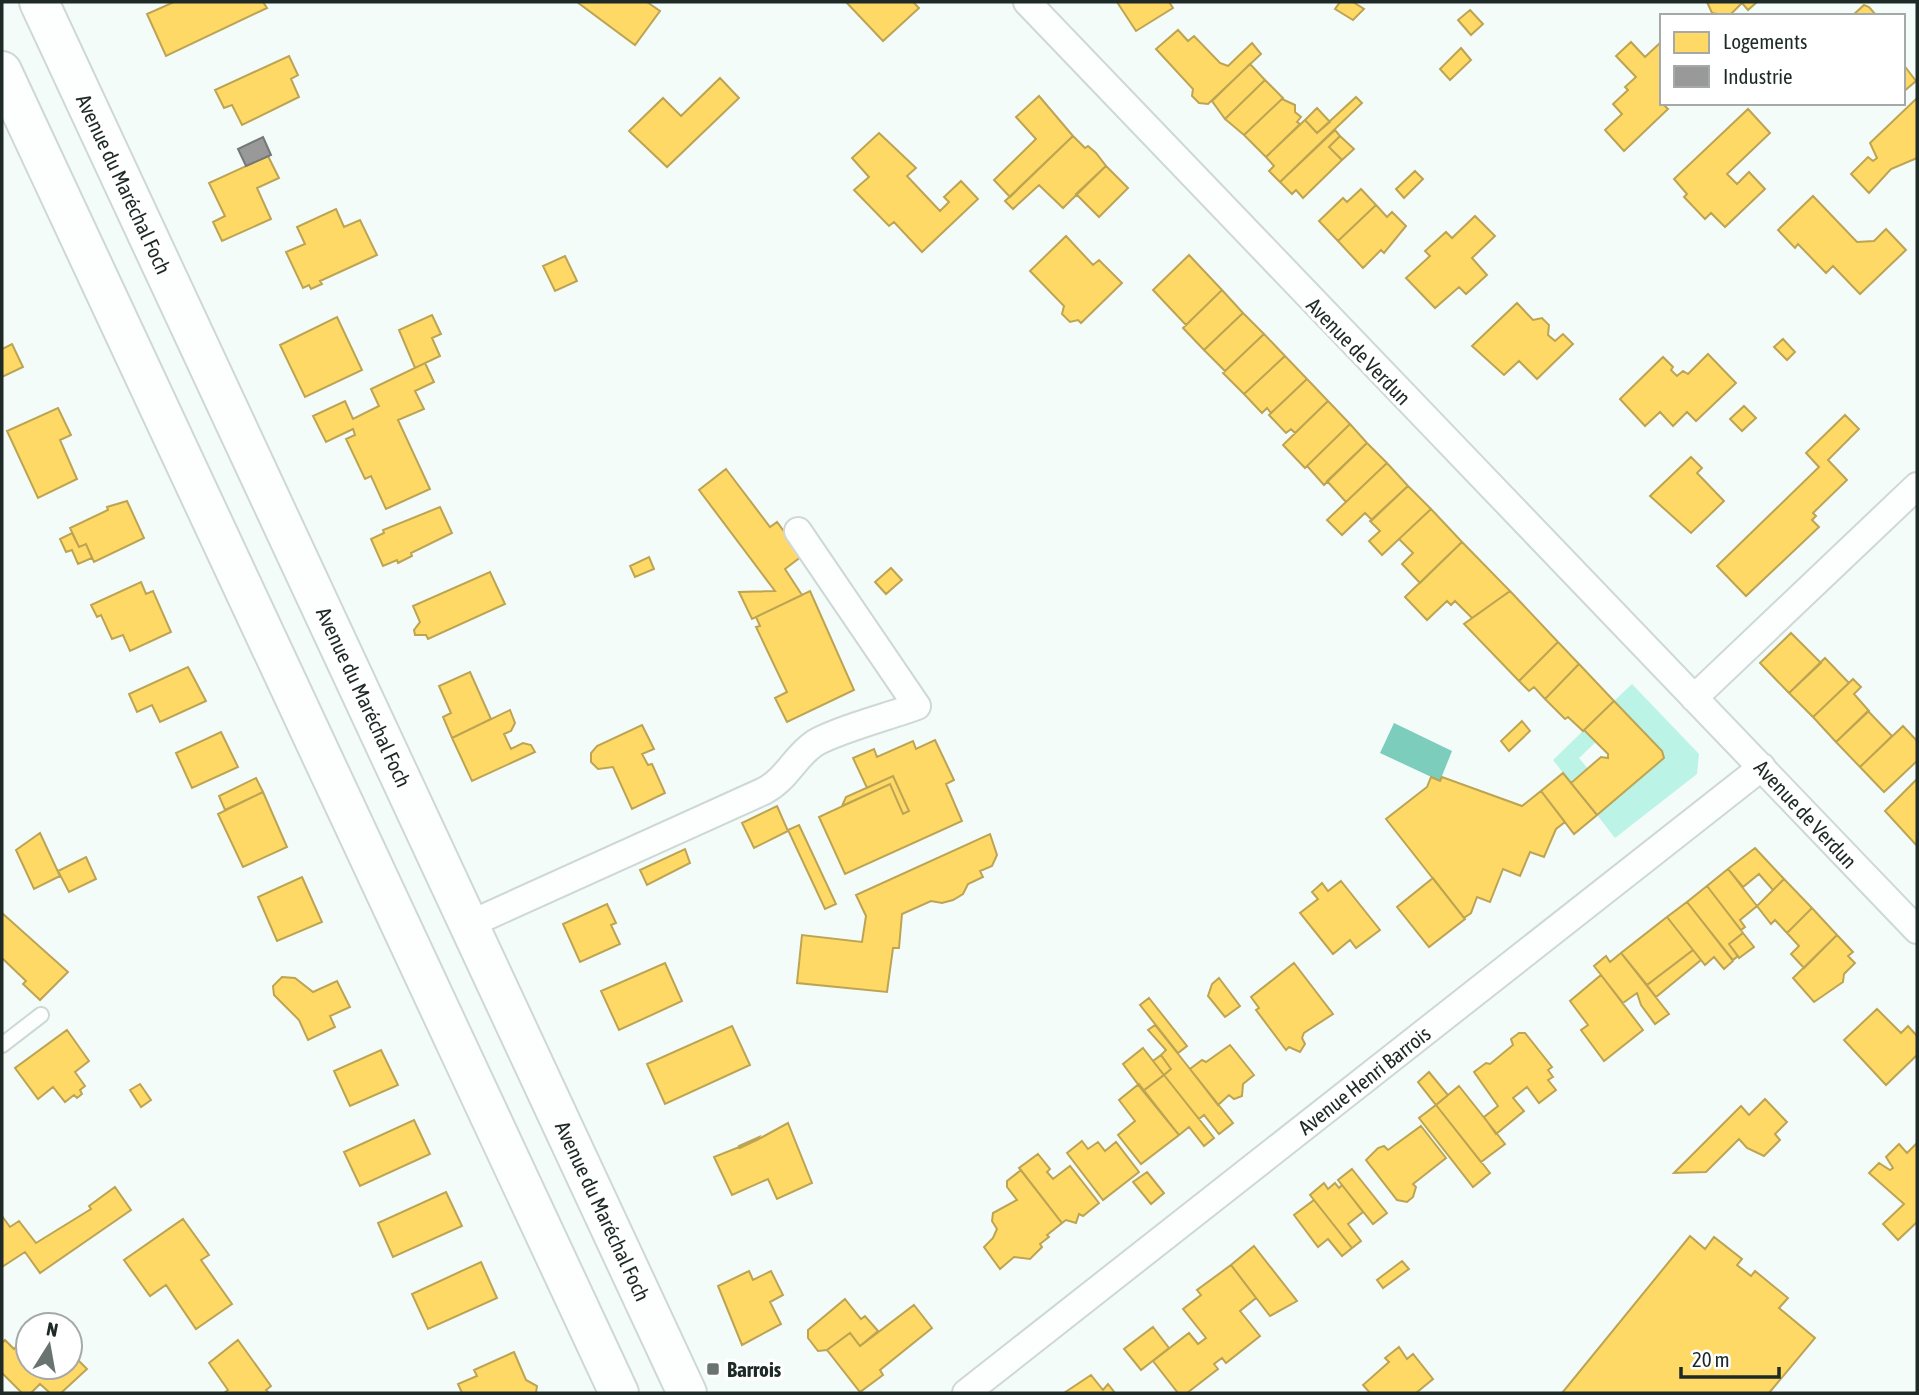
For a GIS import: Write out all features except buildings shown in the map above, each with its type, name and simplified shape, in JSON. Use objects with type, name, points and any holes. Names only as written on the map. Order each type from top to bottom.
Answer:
[{"type":"main road","name":"Avenue du Maréchal Foch","points":[[39,2],[687,1393]]},
{"type":"main road","points":[[2,71],[619,1393]]},
{"type":"street","name":"Avenue de Verdun","points":[[1027,2],[1917,930]]},
{"type":"street","points":[[1694,698],[1917,486]]},
{"type":"street","points":[[470,924],[781,782],[800,756],[816,742],[917,706],[798,531]]},
{"type":"street","name":"Avenue Henri Barrois","points":[[966,1393],[1762,767]]},
{"type":"lane","points":[[2,1045],[41,1015]]},
{"type":"shaded area","points":[[1632,684],[1699,754],[1697,774],[1615,838],[1597,815],[1664,758],[1662,751],[1614,701]]},
{"type":"shaded area","points":[[1394,723],[1452,751],[1440,781],[1380,753]]},
{"type":"shaded area","points":[[1584,730],[1596,742],[1579,758],[1588,769],[1571,783],[1553,760]]},
{"type":"place","name":"Barrois","points":[[713,1369]]}]
